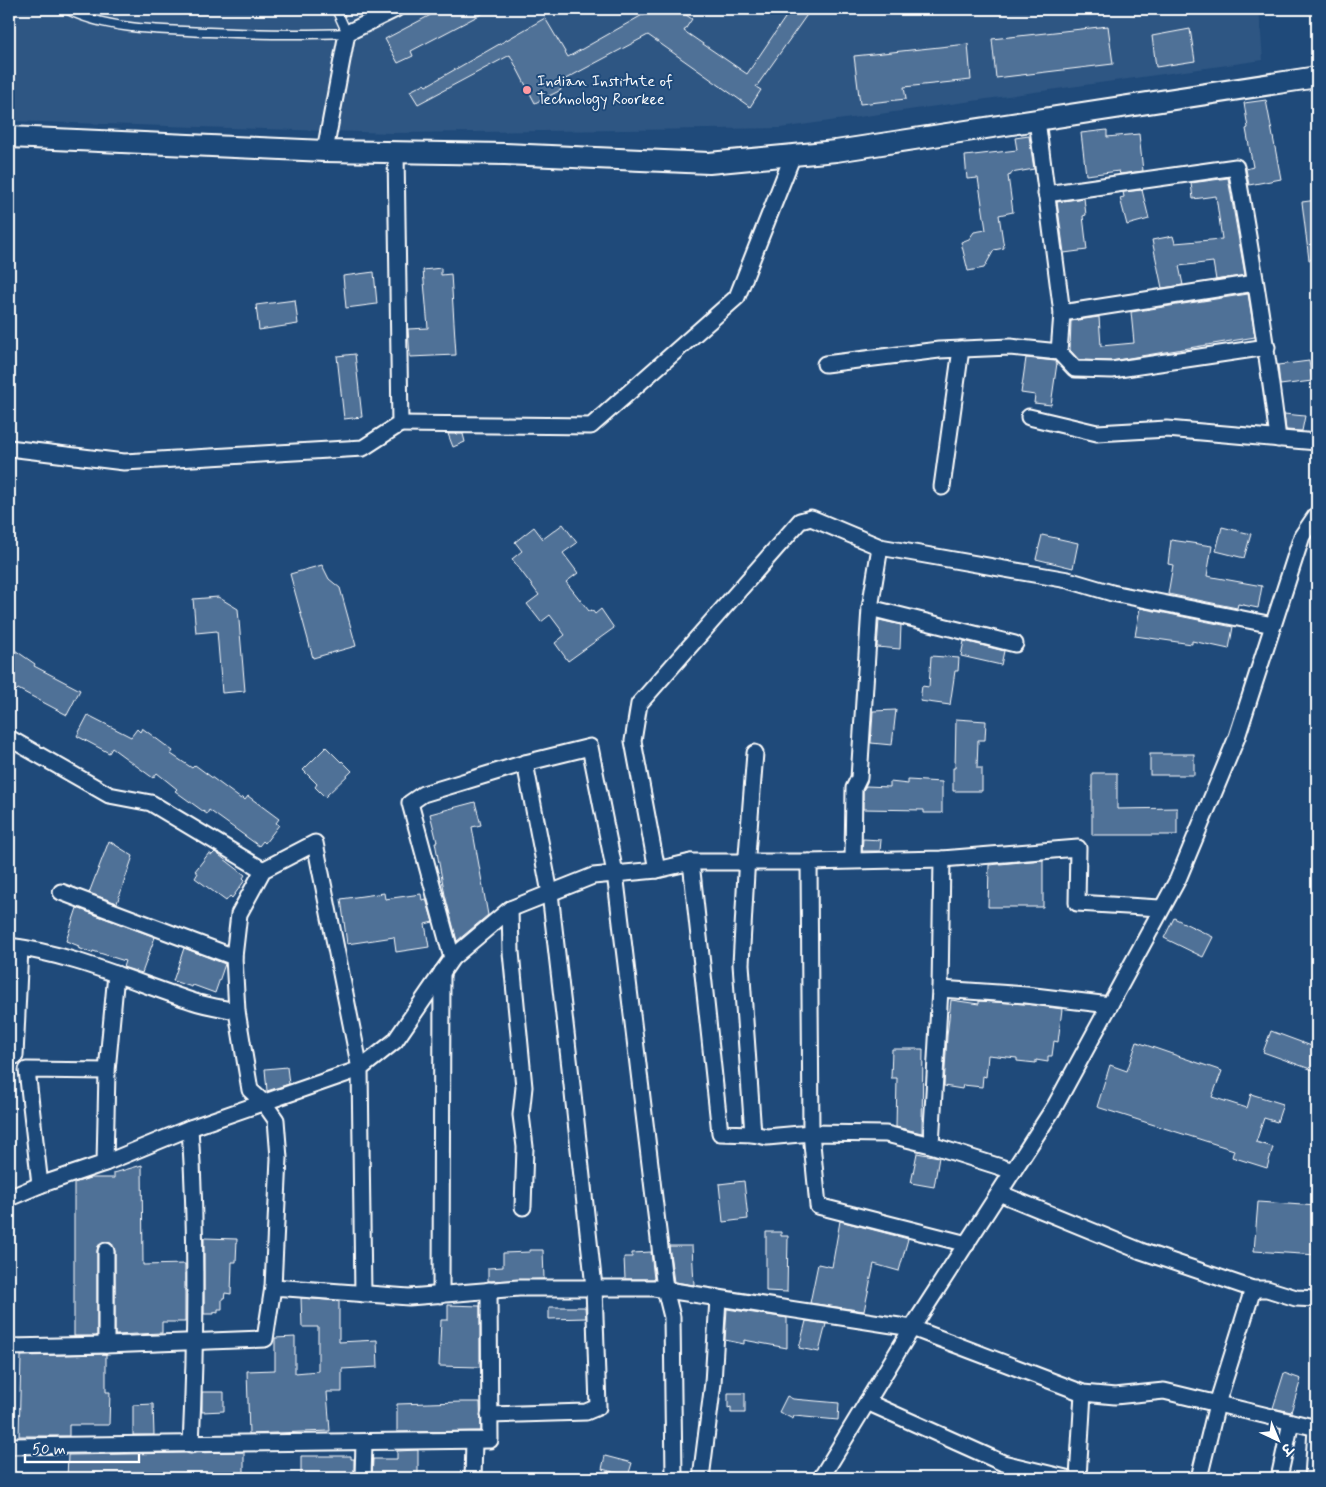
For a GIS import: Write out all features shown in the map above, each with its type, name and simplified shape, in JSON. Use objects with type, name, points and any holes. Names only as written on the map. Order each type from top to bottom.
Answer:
[{"type":"street","points":[[325,151],[346,33],[396,9]]},
{"type":"street","points":[[9,137],[325,151],[505,154],[709,163],[836,151],[1317,77]]},
{"type":"street","points":[[1037,120],[1062,313],[1059,352]]},
{"type":"street","points":[[396,152],[400,424]]},
{"type":"street","points":[[9,448],[124,462],[363,448],[400,424],[592,426],[737,297],[793,155]]},
{"type":"street","points":[[1046,194],[1236,167],[1267,347],[1278,439]]},
{"type":"street","points":[[1062,313],[1255,283]]},
{"type":"street","points":[[825,364],[939,350],[1010,347],[1059,352],[1075,369],[1112,370],[1267,347]]},
{"type":"street","points":[[942,487],[961,349]]},
{"type":"street","points":[[1029,418],[1097,434],[1167,429],[1317,442]]},
{"type":"street","points":[[828,1476],[867,1402],[912,1328],[1055,1106],[1160,908],[1178,879],[1237,737],[1302,536],[1317,514]]},
{"type":"street","points":[[657,870],[633,741],[639,704],[800,521],[811,518],[880,546],[1068,580],[1112,592],[1273,625]]},
{"type":"street","points":[[853,860],[854,788],[859,778],[870,608],[880,546]]},
{"type":"street","points":[[870,608],[1015,644]]},
{"type":"street","points":[[9,738],[109,795],[152,803],[263,870]]},
{"type":"street","points":[[452,958],[410,803],[423,794],[526,763],[590,747],[616,873],[665,1290],[672,1317],[674,1478]]},
{"type":"street","points":[[752,1134],[741,964],[746,862],[755,753]]},
{"type":"street","points":[[490,1415],[586,1412],[598,1407],[594,1287],[550,893],[526,763]]},
{"type":"street","points":[[9,1347],[106,1346],[265,1339],[273,1287],[279,1158],[276,1120],[264,1103],[250,1090],[237,1011],[234,957],[239,914],[263,870],[316,843],[360,1068],[363,1294]]},
{"type":"street","points":[[9,1198],[40,1185],[105,1163],[190,1128],[360,1068],[395,1041],[452,958],[510,909],[593,876],[657,870],[691,862],[942,859],[1078,848],[1077,903],[1160,908]]},
{"type":"street","points":[[931,1145],[940,989],[942,859]]},
{"type":"street","points":[[691,862],[720,1133],[752,1134],[767,1137],[811,1133],[886,1134],[931,1145],[1013,1171]]},
{"type":"street","points":[[809,862],[811,1133],[818,1206],[966,1244]]},
{"type":"street","points":[[61,892],[234,957]]},
{"type":"street","points":[[510,909],[511,952],[524,1087],[521,1115],[524,1147],[523,1207]]},
{"type":"street","points":[[15,1056],[14,947],[37,950],[116,974],[194,1002],[237,1011]]},
{"type":"street","points":[[441,1294],[442,972]]},
{"type":"street","points":[[105,1163],[107,1071],[116,974]]},
{"type":"street","points":[[940,989],[1026,995],[1110,1005]]},
{"type":"street","points":[[40,1185],[27,1070],[107,1071]]},
{"type":"street","points":[[190,1128],[194,1196],[196,1341],[191,1445]]},
{"type":"street","points":[[999,1193],[1141,1251],[1253,1290],[1267,1289],[1296,1298],[1317,1299]]},
{"type":"street","points":[[106,1251],[106,1346]]},
{"type":"street","points":[[273,1287],[409,1298],[520,1288],[654,1288],[912,1328],[1084,1394],[1115,1396],[1164,1392],[1316,1428],[1313,1478]]},
{"type":"street","points":[[9,1446],[490,1440],[489,1290]]},
{"type":"street","points":[[1199,1478],[1217,1404],[1253,1290]]},
{"type":"street","points":[[701,1478],[713,1383],[718,1298]]},
{"type":"street","points":[[1078,1478],[1084,1394]]},
{"type":"street","points":[[867,1402],[1003,1463],[1066,1478]]},
{"type":"street","points":[[1279,1478],[1291,1422]]},
{"type":"street","points":[[474,1441],[474,1478]]},
{"type":"street","points":[[363,1478],[364,1442]]},
{"type":"lane","points":[[66,9],[102,21],[138,28],[294,35],[346,33],[336,9]]},
{"type":"shaded area","name":"Indian Institute of Technology Roorkee","points":[[9,9],[1259,9],[1263,60],[780,128],[392,133],[9,121]]},
{"type":"building","points":[[442,9],[491,9],[411,51],[413,56],[398,63],[385,39]]},
{"type":"building","points":[[653,9],[677,9],[692,19],[684,31],[747,74],[791,9],[811,9],[756,87],[761,90],[750,107],[648,35],[558,83],[561,90],[535,103],[510,55],[418,104],[410,91],[424,84],[426,86],[545,18],[568,57]]},
{"type":"building","points":[[1108,26],[1113,64],[996,78],[992,39]]},
{"type":"building","points":[[1190,29],[1195,61],[1156,67],[1152,36]]},
{"type":"building","points":[[968,44],[971,80],[904,87],[906,99],[860,104],[854,56]]},
{"type":"building","points":[[1266,100],[1281,179],[1249,185],[1246,169],[1253,167],[1246,129],[1248,128],[1244,103]]},
{"type":"building","points":[[1107,130],[1107,137],[1139,134],[1143,171],[1120,174],[1119,171],[1086,175],[1081,133]]},
{"type":"building","points":[[1029,136],[1034,169],[1011,173],[1008,176],[1013,212],[999,215],[1004,248],[994,250],[984,268],[968,271],[961,242],[969,239],[974,232],[986,230],[978,178],[967,179],[965,156],[1017,150],[1015,138]]},
{"type":"building","points":[[1228,178],[1245,275],[1216,280],[1213,262],[1179,266],[1183,285],[1162,288],[1152,240],[1173,236],[1175,243],[1222,239],[1216,196],[1193,199],[1191,183]]},
{"type":"building","points":[[1142,190],[1149,219],[1127,225],[1120,198],[1124,197],[1123,192]]},
{"type":"building","points":[[1084,198],[1086,215],[1083,216],[1087,250],[1064,253],[1057,202]]},
{"type":"building","points":[[1317,200],[1317,259],[1309,260],[1302,202]]},
{"type":"building","points":[[441,268],[441,275],[451,274],[456,355],[410,357],[408,329],[428,328],[423,270]]},
{"type":"building","points":[[374,272],[377,304],[346,308],[343,276]]},
{"type":"building","points":[[1248,294],[1255,337],[1111,361],[1079,360],[1070,350],[1071,321],[1099,317],[1101,346],[1134,343],[1131,312]]},
{"type":"building","points":[[295,300],[298,324],[259,330],[256,305]]},
{"type":"building","points":[[355,354],[362,417],[344,419],[337,356]]},
{"type":"building","points":[[1026,358],[1055,361],[1057,363],[1051,405],[1034,403],[1035,395],[1021,393]]},
{"type":"building","points":[[1309,361],[1312,381],[1280,385],[1278,365]]},
{"type":"building","points":[[1284,414],[1305,416],[1302,431],[1286,430]]},
{"type":"building","points":[[448,434],[463,434],[465,442],[453,447]]},
{"type":"building","points":[[563,524],[577,543],[563,553],[578,573],[566,582],[589,611],[592,610],[595,614],[601,609],[614,628],[568,661],[555,643],[565,635],[550,615],[541,622],[527,604],[539,595],[512,559],[522,551],[515,542],[534,527],[543,539]]},
{"type":"building","points":[[1222,527],[1251,534],[1244,558],[1216,551]]},
{"type":"building","points":[[1042,535],[1078,543],[1073,568],[1036,559]]},
{"type":"building","points":[[1171,540],[1212,546],[1207,576],[1262,586],[1258,608],[1238,604],[1237,608],[1168,594],[1173,565],[1168,564]]},
{"type":"building","points":[[322,565],[329,579],[340,588],[356,646],[313,658],[290,574]]},
{"type":"building","points":[[218,597],[238,609],[245,691],[222,693],[217,631],[196,633],[193,599]]},
{"type":"building","points":[[1140,608],[1233,627],[1229,649],[1192,641],[1192,644],[1135,636]]},
{"type":"building","points":[[879,620],[901,625],[900,649],[877,647]]},
{"type":"building","points":[[964,641],[1004,651],[1001,665],[961,656]]},
{"type":"building","points":[[9,646],[35,664],[34,666],[80,690],[67,715],[9,686]]},
{"type":"building","points":[[931,656],[959,658],[950,705],[920,701],[922,686],[929,687]]},
{"type":"building","points":[[896,710],[892,745],[871,743],[873,711]]},
{"type":"building","points":[[88,715],[131,737],[137,729],[140,732],[142,728],[173,751],[171,754],[192,768],[195,765],[241,799],[242,797],[245,800],[248,796],[279,819],[276,823],[279,825],[265,843],[263,841],[259,846],[209,810],[207,814],[175,791],[177,789],[157,773],[153,778],[112,748],[109,753],[77,736]]},
{"type":"building","points":[[956,719],[986,721],[985,740],[978,740],[977,768],[982,768],[982,791],[953,791]]},
{"type":"building","points":[[326,747],[352,771],[325,797],[315,787],[317,784],[303,770]]},
{"type":"building","points":[[1150,754],[1194,754],[1194,775],[1150,775]]},
{"type":"building","points":[[1092,773],[1117,773],[1117,809],[1177,808],[1177,835],[1092,835]]},
{"type":"building","points":[[908,780],[942,782],[942,813],[924,813],[924,810],[863,809],[863,790],[866,786],[890,787],[890,782],[908,784]]},
{"type":"building","points":[[475,802],[481,825],[472,827],[488,915],[457,941],[445,895],[435,842],[437,842],[430,814]]},
{"type":"building","points":[[863,839],[881,840],[880,851],[862,851]]},
{"type":"building","points":[[109,841],[133,856],[117,903],[89,893]]},
{"type":"building","points":[[215,852],[245,875],[243,878],[245,880],[232,898],[230,896],[226,901],[195,878],[198,873],[195,871],[209,853],[212,855]]},
{"type":"building","points":[[1043,860],[1043,907],[988,907],[989,865]]},
{"type":"building","points":[[384,893],[385,899],[421,894],[422,900],[426,899],[433,922],[425,924],[429,947],[396,952],[394,937],[347,944],[341,899]]},
{"type":"building","points":[[77,908],[155,937],[142,973],[123,967],[125,961],[93,951],[92,953],[66,941]]},
{"type":"building","points":[[1174,918],[1213,937],[1203,957],[1164,938]]},
{"type":"building","points":[[184,948],[225,964],[215,993],[193,985],[192,987],[173,981]]},
{"type":"building","points":[[951,1000],[979,1004],[979,1001],[1025,1004],[1062,1009],[1058,1042],[1054,1041],[1052,1056],[1048,1056],[1048,1062],[1036,1060],[1036,1063],[1017,1061],[1017,1058],[988,1055],[986,1077],[983,1076],[982,1087],[963,1085],[962,1089],[944,1086]]},
{"type":"building","points":[[1271,1031],[1317,1048],[1317,1057],[1313,1070],[1263,1052]]},
{"type":"building","points":[[1137,1042],[1222,1071],[1212,1097],[1247,1108],[1251,1094],[1283,1104],[1277,1122],[1264,1118],[1256,1142],[1273,1147],[1267,1168],[1232,1157],[1234,1150],[1097,1107],[1110,1065],[1127,1071]]},
{"type":"building","points":[[892,1049],[923,1049],[922,1133],[896,1127],[897,1078],[891,1078]]},
{"type":"building","points":[[287,1067],[289,1084],[267,1091],[265,1069]]},
{"type":"building","points":[[917,1153],[939,1157],[934,1187],[911,1183]]},
{"type":"building","points":[[142,1165],[143,1265],[185,1264],[185,1322],[162,1322],[162,1333],[115,1335],[115,1251],[111,1243],[106,1242],[98,1246],[97,1251],[97,1336],[74,1336],[74,1183],[90,1178],[114,1178],[114,1173]]},
{"type":"building","points":[[744,1181],[748,1219],[723,1222],[719,1184]]},
{"type":"building","points":[[1258,1202],[1317,1206],[1317,1255],[1254,1251]]},
{"type":"building","points":[[840,1221],[908,1239],[899,1271],[874,1264],[864,1311],[810,1303],[818,1264],[832,1267]]},
{"type":"building","points":[[766,1232],[781,1232],[781,1236],[788,1236],[787,1292],[766,1291]]},
{"type":"building","points":[[204,1238],[237,1239],[236,1262],[232,1262],[231,1294],[225,1293],[224,1299],[222,1299],[222,1309],[218,1309],[218,1313],[214,1312],[214,1314],[204,1314]]},
{"type":"building","points":[[669,1246],[692,1246],[694,1285],[674,1282]]},
{"type":"building","points":[[530,1250],[543,1250],[544,1279],[488,1281],[488,1268],[503,1267],[503,1253],[530,1252]]},
{"type":"building","points":[[651,1252],[654,1279],[625,1279],[624,1257],[632,1257],[632,1253]]},
{"type":"building","points":[[301,1298],[339,1301],[339,1342],[377,1340],[378,1367],[342,1369],[342,1392],[327,1392],[330,1431],[249,1434],[247,1371],[275,1370],[275,1338],[295,1337],[295,1373],[318,1371],[318,1327],[302,1327]]},
{"type":"building","points":[[448,1305],[480,1306],[480,1367],[439,1366],[441,1320],[448,1320]]},
{"type":"building","points":[[549,1307],[585,1307],[586,1318],[549,1319]]},
{"type":"building","points":[[727,1309],[787,1318],[787,1348],[744,1340],[744,1344],[725,1340]]},
{"type":"building","points":[[806,1321],[826,1324],[819,1352],[799,1348]]},
{"type":"building","points":[[106,1354],[106,1392],[110,1392],[109,1425],[69,1425],[69,1436],[19,1436],[21,1356]]},
{"type":"building","points":[[1284,1373],[1301,1379],[1291,1412],[1273,1408]]},
{"type":"building","points":[[202,1392],[224,1392],[224,1411],[202,1412]]},
{"type":"building","points":[[728,1393],[745,1393],[745,1413],[731,1413],[731,1407],[728,1408]]},
{"type":"building","points":[[787,1396],[793,1399],[839,1403],[838,1420],[794,1416],[793,1419],[779,1412]]},
{"type":"building","points":[[480,1402],[481,1431],[397,1432],[397,1404]]},
{"type":"building","points":[[153,1404],[154,1435],[133,1435],[133,1405]]},
{"type":"building","points":[[418,1450],[418,1478],[372,1478],[373,1459],[397,1459],[397,1451]]},
{"type":"building","points":[[244,1452],[244,1478],[67,1478],[68,1455]]},
{"type":"building","points":[[301,1456],[351,1456],[351,1459],[354,1459],[354,1478],[301,1478]]},
{"type":"building","points":[[605,1456],[632,1463],[628,1476],[602,1469]]},
{"type":"place","name":"Indian Institute of Technology Roorkee","points":[[527,90]]}]
